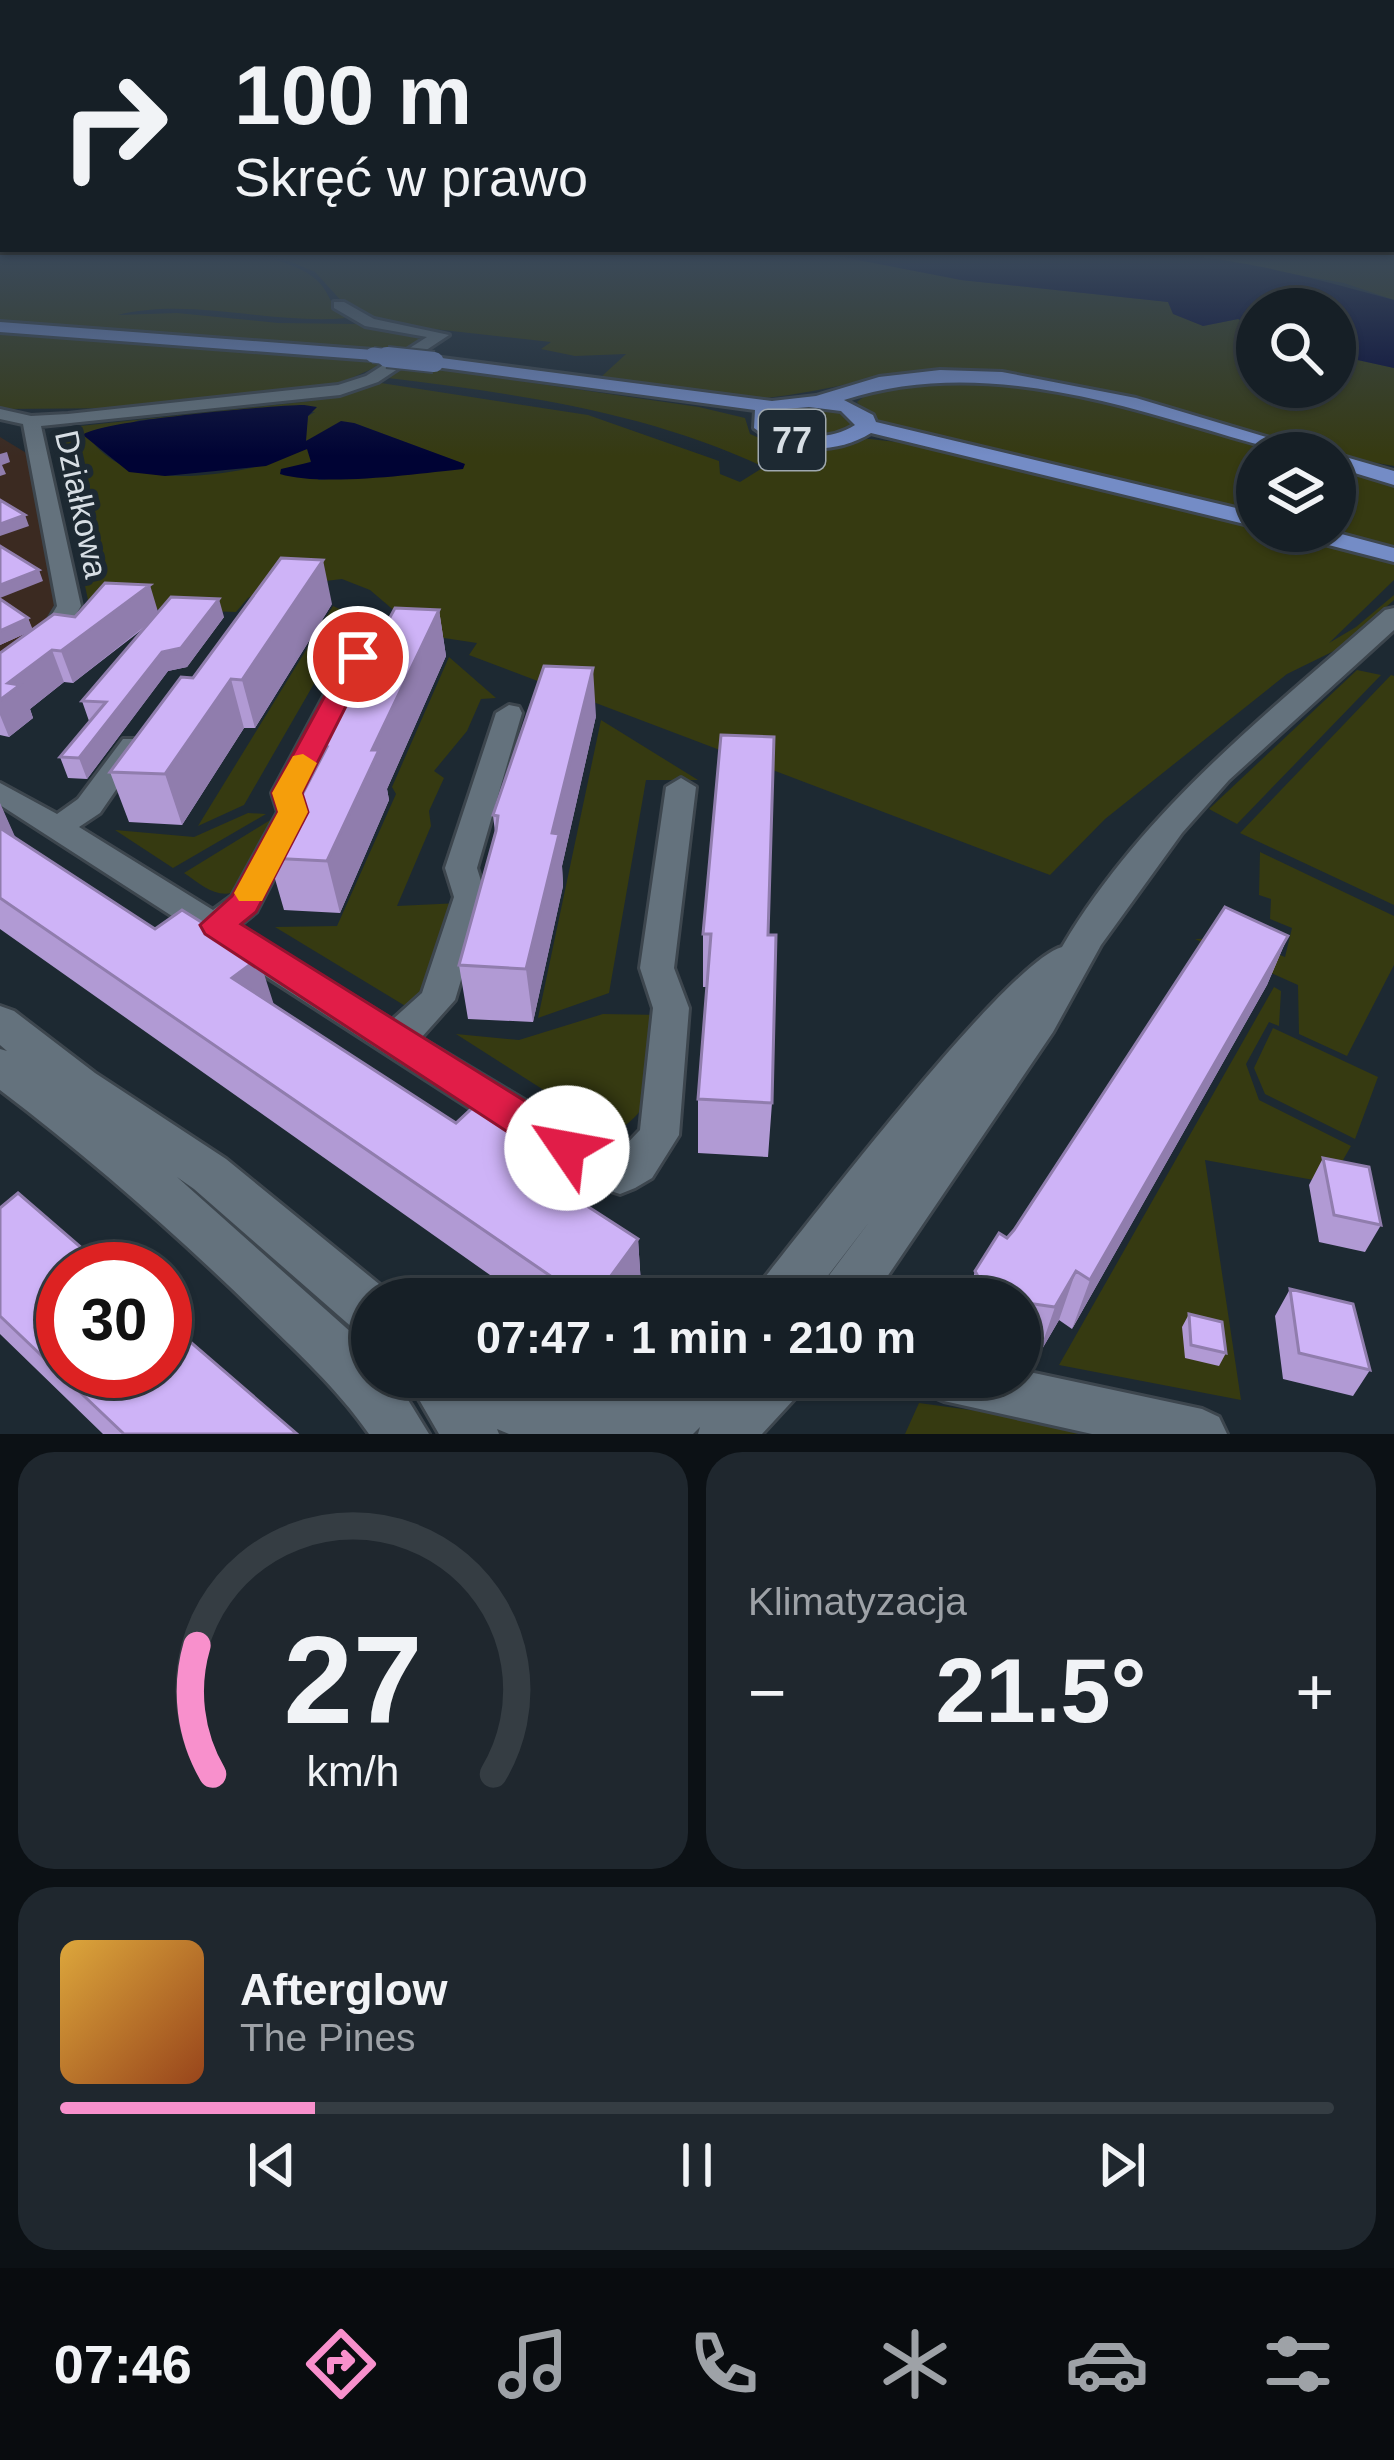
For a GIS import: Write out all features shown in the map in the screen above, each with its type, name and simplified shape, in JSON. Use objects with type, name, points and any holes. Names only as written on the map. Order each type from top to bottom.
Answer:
[{"type":"main road","name":"77","points":[[0,327],[373,355],[766,412],[821,401],[862,414],[861,430]]},
{"type":"main road","points":[[821,401],[881,382],[949,374],[1023,380],[1236,434]]},
{"type":"main road","points":[[846,406],[881,382]]},
{"type":"main road","name":"77","points":[[766,412],[765,430],[791,440],[826,442],[861,430],[1236,515]]},
{"type":"main road","points":[[1356,465],[1394,475]]},
{"type":"main road","points":[[1356,545],[1394,555]]},
{"type":"street","points":[[32,421],[327,393],[372,379],[441,335],[368,322]]},
{"type":"street","name":"Działkowa","points":[[0,414],[32,421],[69,606],[54,632],[0,673]]},
{"type":"street","points":[[857,1278],[1039,1021],[1087,936],[1170,825],[1218,773],[1394,616]]},
{"type":"street","points":[[217,925],[244,904],[293,812],[287,793],[358,657]]},
{"type":"street","points":[[396,1039],[437,1000],[470,896],[461,868],[509,713]]},
{"type":"street","points":[[58,827],[89,806],[145,728]]},
{"type":"street","points":[[0,792],[601,1170],[620,1174],[637,1165],[659,1135],[671,1007],[657,968],[681,787]]},
{"type":"street","points":[[796,1278],[1000,1021],[1087,936]]},
{"type":"street","points":[[0,1022],[80,1087],[210,1174],[351,1293]]},
{"type":"street","points":[[0,1066],[112,1149],[233,1256],[342,1357],[402,1434]]},
{"type":"street","points":[[447,1398],[472,1434]]},
{"type":"street","points":[[493,1398],[521,1412],[555,1420],[613,1412],[645,1398]]},
{"type":"street","points":[[654,1434],[692,1398]]},
{"type":"street","points":[[725,1434],[758,1398]]},
{"type":"street","points":[[1039,1398],[1202,1434]]},
{"type":"shaded area","points":[[1356,322],[1394,322],[1394,368],[1356,360]]},
{"type":"shaded area","points":[[317,407],[308,416],[306,441],[341,421],[465,464],[463,469],[370,478],[280,474],[281,469],[311,462],[307,449],[266,466],[165,476],[129,472],[83,435],[151,419]]},
{"type":"shaded area","points":[[0,437],[28,454],[56,598],[49,623],[0,657]]},
{"type":"green space","points":[[378,322],[1197,322],[1203,326],[1236,322],[1236,408],[1356,408],[1356,360],[1394,368],[1394,466],[1356,459],[1356,432],[1251,432],[1043,377],[964,368],[774,397],[709,396],[601,377],[626,354],[575,356],[541,349],[551,342]]},
{"type":"green space","points":[[0,324],[358,324],[425,337],[401,353]]},
{"type":"green space","points":[[0,331],[195,343],[385,363],[329,388],[136,408],[0,409]]},
{"type":"green space","points":[[409,365],[699,407],[745,418],[750,434],[778,446],[851,437],[943,447],[1236,518],[1236,552],[1356,552],[1356,547],[1394,556],[1394,580],[1329,643],[1394,595],[1394,600],[1338,649],[1287,674],[1105,819],[1050,875],[469,655],[477,643],[444,638],[404,619],[370,590],[342,579],[268,588],[248,598],[236,612],[86,607],[54,436],[71,427],[311,401],[381,383],[588,415],[719,461],[720,474],[740,482],[764,467],[627,418],[532,398],[388,378]],"holes":[[[254,410],[315,412],[308,416],[305,441],[354,423],[464,464],[319,480],[299,466],[312,461],[308,449],[246,469],[161,475],[122,465],[91,440],[139,420]]]},
{"type":"green space","points":[[990,381],[1089,400],[1236,439],[1236,508],[879,426],[857,402],[886,387]]},
{"type":"green space","points":[[816,406],[843,413],[852,421],[850,427],[811,436],[775,422],[788,409]]},
{"type":"green space","points":[[1356,471],[1394,481],[1394,547],[1356,538]]},
{"type":"green space","points":[[333,606],[342,610],[357,650],[334,649],[244,805],[198,826]]},
{"type":"green space","points":[[449,657],[496,698],[481,699],[467,731],[434,771],[444,778],[429,811],[431,826],[397,906],[460,903],[428,1000],[407,1007],[275,927],[337,926],[396,794],[392,787]]},
{"type":"green space","points":[[1357,670],[1381,675],[1237,824],[1209,809]]},
{"type":"green space","points":[[1394,676],[1394,905],[1240,833]]},
{"type":"green space","points":[[601,720],[698,780],[646,780],[609,993],[538,1018]]},
{"type":"green space","points":[[248,813],[266,814],[173,868],[115,830],[194,837]]},
{"type":"green space","points":[[280,814],[238,891],[216,892],[184,873]]},
{"type":"green space","points":[[1260,852],[1394,916],[1394,965],[1347,1056],[1299,1034],[1298,985],[1195,939],[1236,938],[1285,957],[1292,928],[1270,919],[1271,899],[1259,895]]},
{"type":"green space","points":[[1274,987],[1281,991],[1279,1026],[1269,1022],[1246,1064],[1259,1100],[1351,1146],[1330,1183],[1205,1160],[1241,1400],[1059,1365]]},
{"type":"green space","points":[[603,1014],[662,1015],[649,1095],[632,1120],[618,1130],[594,1122],[456,1034],[519,1040]]},
{"type":"green space","points":[[1273,1028],[1378,1077],[1355,1139],[1265,1094],[1254,1068]]},
{"type":"green space","points":[[919,1403],[1072,1424],[1078,1434],[905,1434]]},
{"type":"building","points":[[0,500],[25,515],[0,524]]},
{"type":"building","points":[[0,546],[39,570],[0,585]]},
{"type":"building","points":[[281,558],[323,560],[242,680],[231,679],[165,774],[110,772],[181,677],[193,678]]},
{"type":"building","points":[[105,583],[150,585],[61,651],[52,650],[8,683],[20,685],[0,700],[0,653],[54,614],[75,617]]},
{"type":"building","points":[[171,597],[219,599],[181,648],[162,652],[79,758],[60,757],[106,702],[82,701]]},
{"type":"building","points":[[0,599],[28,618],[0,631]]},
{"type":"building","points":[[395,608],[439,610],[372,750],[379,750],[327,861],[269,858],[327,747],[320,747]]},
{"type":"building","points":[[544,666],[593,668],[552,833],[559,834],[526,969],[459,965],[496,831],[498,816],[493,815]]},
{"type":"building","points":[[721,735],[774,737],[768,935],[776,935],[772,1103],[698,1099],[711,934],[703,934]]},
{"type":"building","points":[[0,828],[155,929],[182,910],[259,958],[232,978],[456,1123],[482,1099],[578,1159],[556,1186],[638,1239],[609,1278],[553,1278],[0,898]]},
{"type":"building","points":[[1225,907],[1288,936],[1090,1280],[1076,1271],[1055,1307],[1041,1305],[1041,1278],[979,1278],[975,1271],[999,1233],[1007,1238]]},
{"type":"building","points":[[1323,1158],[1369,1167],[1381,1225],[1334,1215]]},
{"type":"building","points":[[18,1193],[75,1242],[36,1242],[36,1350],[0,1316],[0,1208]]},
{"type":"building","points":[[1290,1289],[1353,1304],[1370,1370],[1299,1353]]},
{"type":"building","points":[[1189,1314],[1222,1322],[1226,1353],[1191,1345]]},
{"type":"building","points":[[192,1343],[297,1434],[124,1434],[86,1398],[192,1398]]},
{"type":"slow traffic","points":[[250,893],[293,812],[287,793],[303,763]]},
{"type":"route","points":[[358,657],[287,793],[293,812],[244,904],[217,925],[567,1148]]}]
